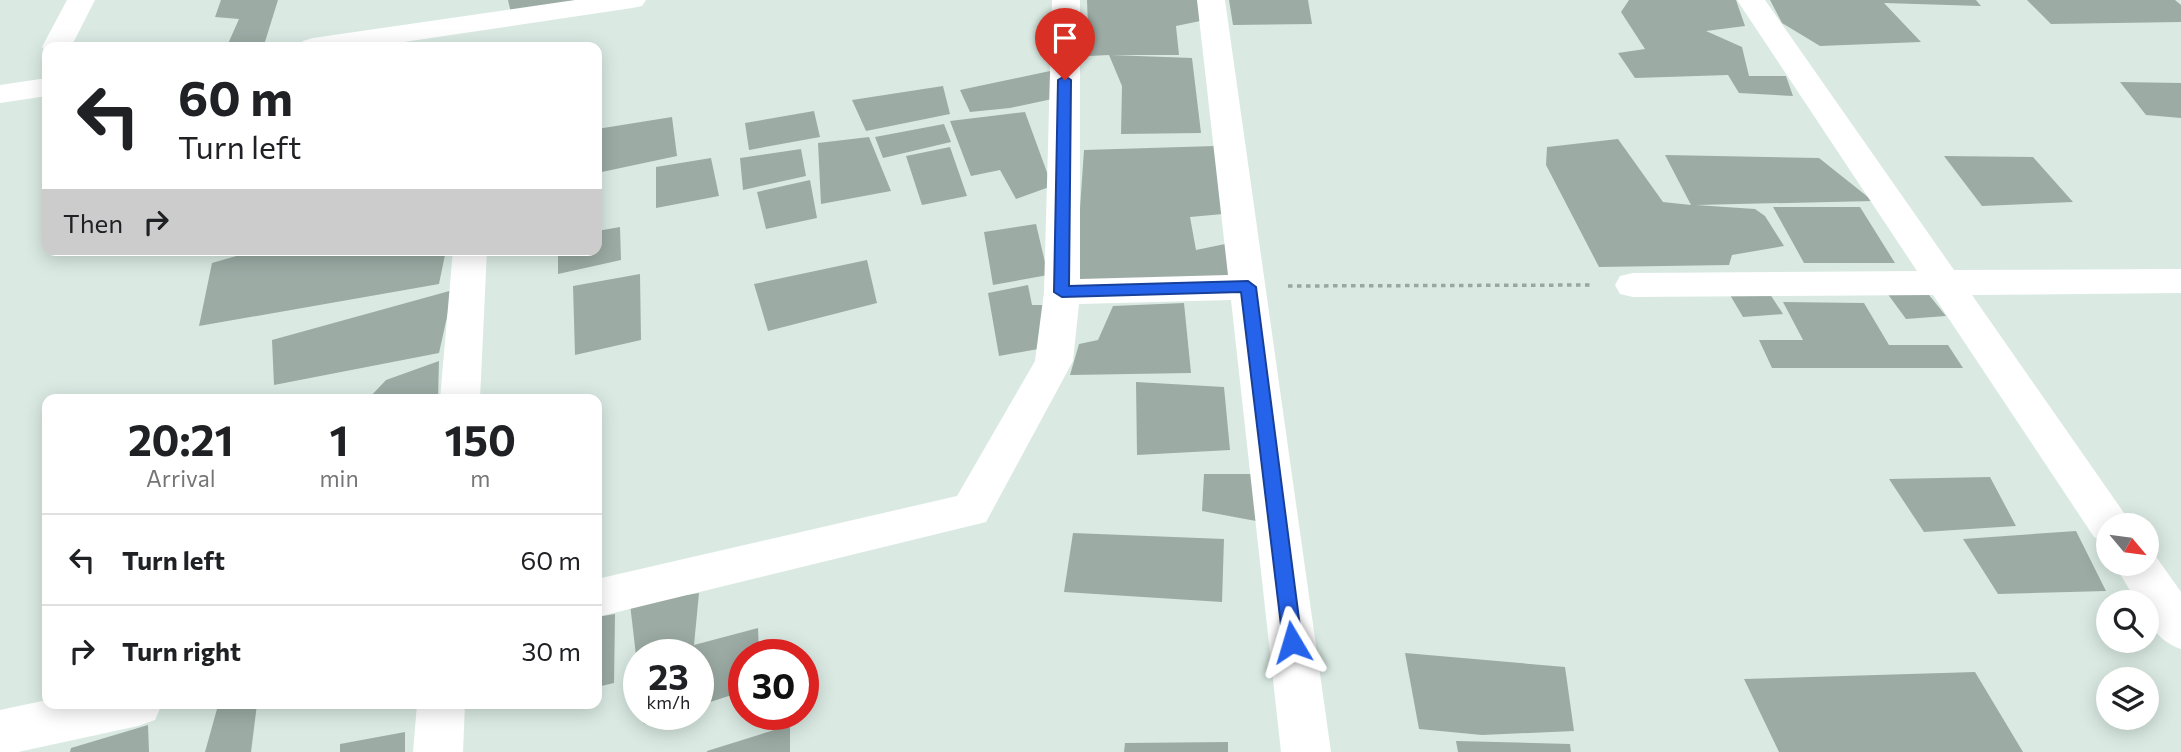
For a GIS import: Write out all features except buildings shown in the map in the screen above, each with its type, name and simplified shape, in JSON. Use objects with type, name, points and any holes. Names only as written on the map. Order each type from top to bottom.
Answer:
[{"type":"street","points":[[60,42],[81,0]]},
{"type":"street","points":[[349,42],[632,0]]},
{"type":"street","points":[[602,597],[971,510],[1054,361],[1062,292],[1066,0]]},
{"type":"street","points":[[1211,0],[1306,752]]},
{"type":"street","points":[[1751,0],[2101,513]]},
{"type":"street","points":[[0,94],[42,82]]},
{"type":"street","points":[[460,394],[470,256]]},
{"type":"street","points":[[1633,285],[2181,281]]},
{"type":"street","points":[[1062,292],[1248,287]]},
{"type":"street","points":[[2144,576],[2181,629]]},
{"type":"street","points":[[0,733],[114,709]]},
{"type":"street","points":[[438,752],[440,709]]},
{"type":"path","points":[[1248,287],[1633,285]]},
{"type":"route","points":[[1065,80],[1062,292],[1248,287],[1292,642]]}]
